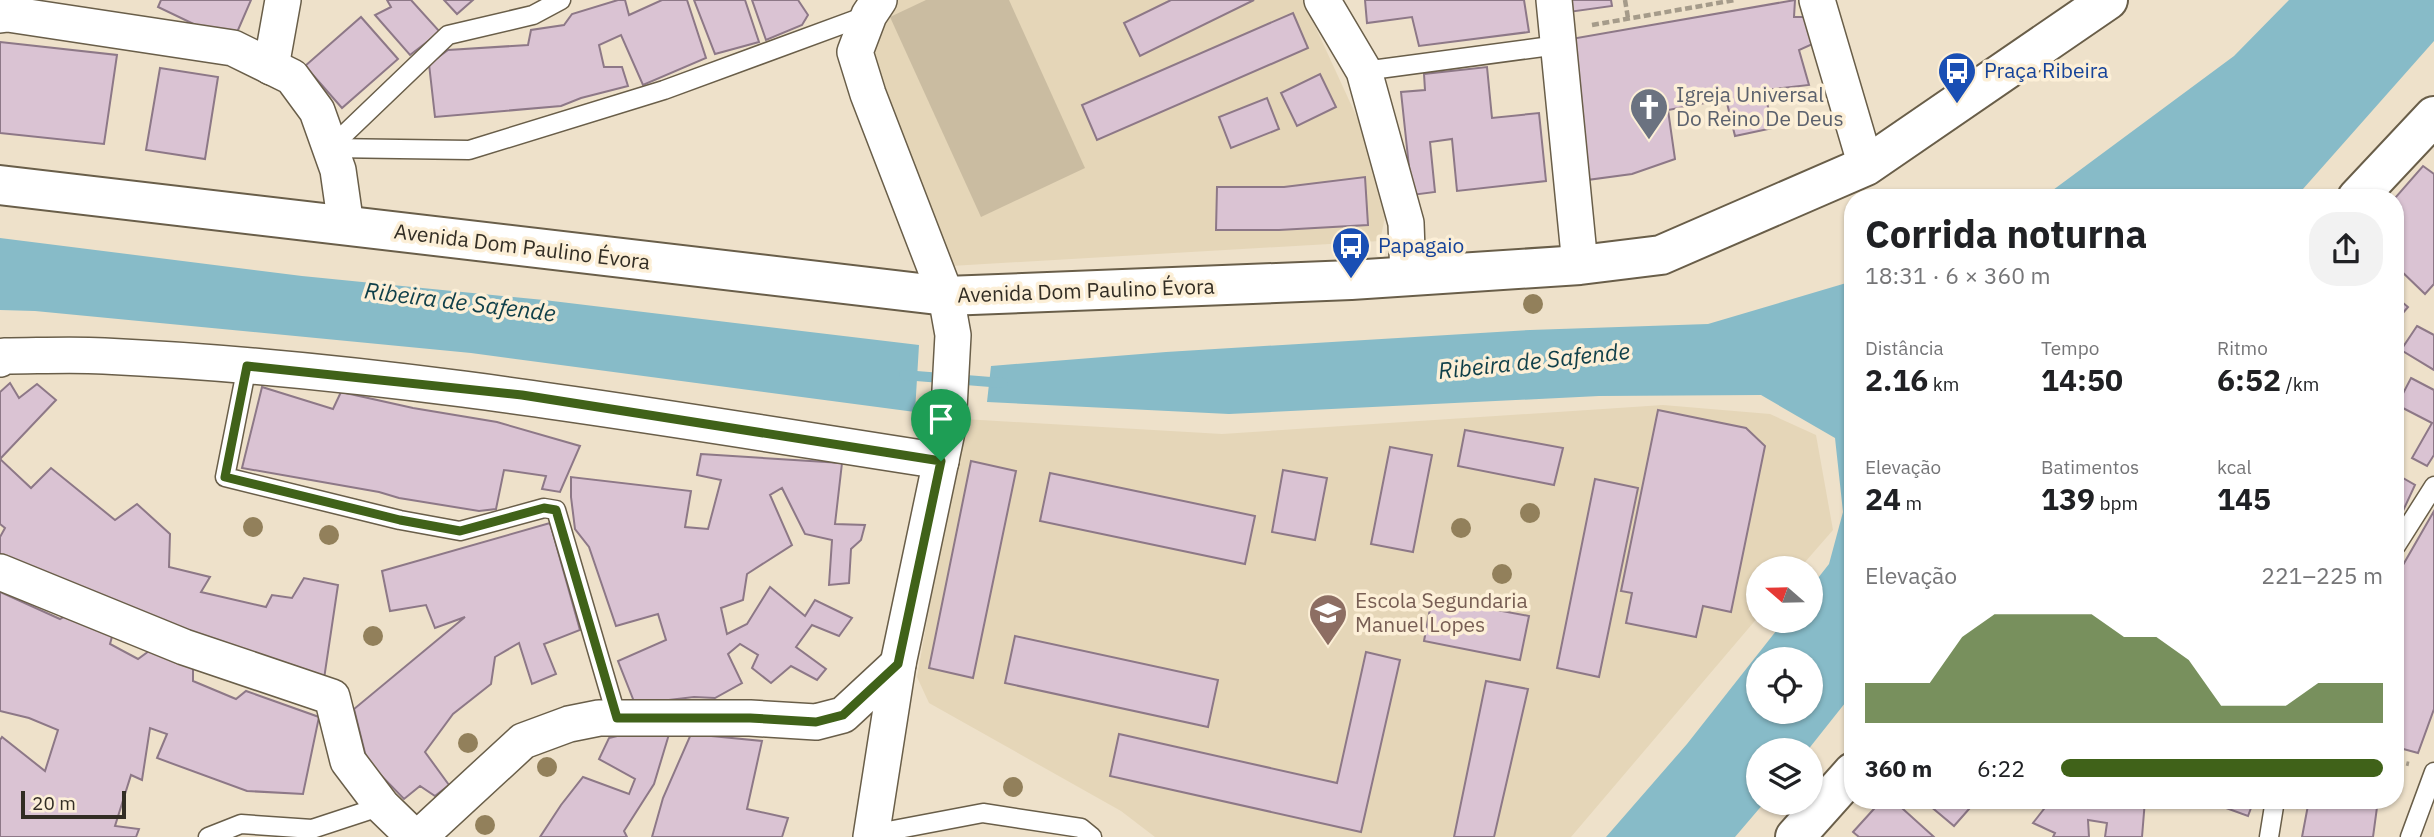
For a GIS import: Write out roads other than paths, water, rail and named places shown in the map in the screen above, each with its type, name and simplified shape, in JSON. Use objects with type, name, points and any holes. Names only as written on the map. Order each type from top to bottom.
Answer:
[{"type":"main road","name":"Avenida Dom Paulino Évora","points":[[0,185],[946,296],[1408,277],[1580,265],[1661,255],[1866,166],[2108,0]]},
{"type":"main road","points":[[2365,189],[2434,116]]},
{"type":"main road","points":[[1795,837],[1844,782]]},
{"type":"street","points":[[271,67],[284,0]]},
{"type":"street","points":[[1322,0],[1364,71],[1406,223],[1408,277]]},
{"type":"street","points":[[1817,0],[1866,166]]},
{"type":"street","points":[[871,836],[898,664],[948,427],[953,335],[946,296],[868,94],[855,52],[874,7]]},
{"type":"street","points":[[0,15],[8,14],[233,48],[292,77],[317,111],[338,170],[346,226]]},
{"type":"street","points":[[1556,25],[1580,265]]},
{"type":"street","points":[[1,357],[103,356],[247,366],[522,395],[941,461]]},
{"type":"street","points":[[0,572],[184,647],[332,697],[348,761],[382,806],[417,837],[523,741],[569,724],[599,718],[750,718],[816,722],[843,715],[898,664]]},
{"type":"lane","points":[[330,148],[448,35],[533,15],[561,0]]},
{"type":"lane","points":[[330,148],[470,150],[664,90],[874,7]]},
{"type":"lane","points":[[1364,71],[1556,25]]},
{"type":"lane","points":[[247,366],[225,477],[400,520],[460,531],[544,508],[556,510],[617,718]]},
{"type":"lane","points":[[2404,533],[2434,486]]},
{"type":"lane","points":[[2410,837],[2434,772]]},
{"type":"lane","points":[[208,837],[241,824],[312,829],[382,806]]},
{"type":"lane","points":[[2269,837],[2274,809]]},
{"type":"lane","points":[[871,836],[983,813],[1081,828],[1092,837]]},
{"type":"water","points":[[2289,0],[2434,0],[2434,41],[2303,189],[2054,189],[2234,56]]},
{"type":"water","name":"Ribeira de Safende","points":[[0,238],[302,276],[544,300],[919,345],[915,412],[471,353],[35,311],[0,310]]},
{"type":"water","name":"Ribeira de Safende","points":[[1844,284],[1844,704],[1817,738],[1746,738],[1746,815],[1754,815],[1735,837],[1606,837],[1687,744],[1746,669],[1746,724],[1823,724],[1823,647],[1763,647],[1774,634],[1824,634],[1824,570],[1829,564],[1843,512],[1835,438],[1761,395],[1599,396],[1229,414],[987,402],[991,366],[1166,352],[1530,330],[1708,324]]},
{"type":"waterway","points":[[904,375],[1003,383]]},
{"type":"place","name":"Praça Ribeira","points":[[1957,105]]},
{"type":"place","name":"Igreja Universal Do Reino De Deus","points":[[1649,141]]},
{"type":"place","name":"Papagaio","points":[[1351,280]]},
{"type":"place","name":"Escola Segundaria Manuel Lopes","points":[[1328,647]]}]
